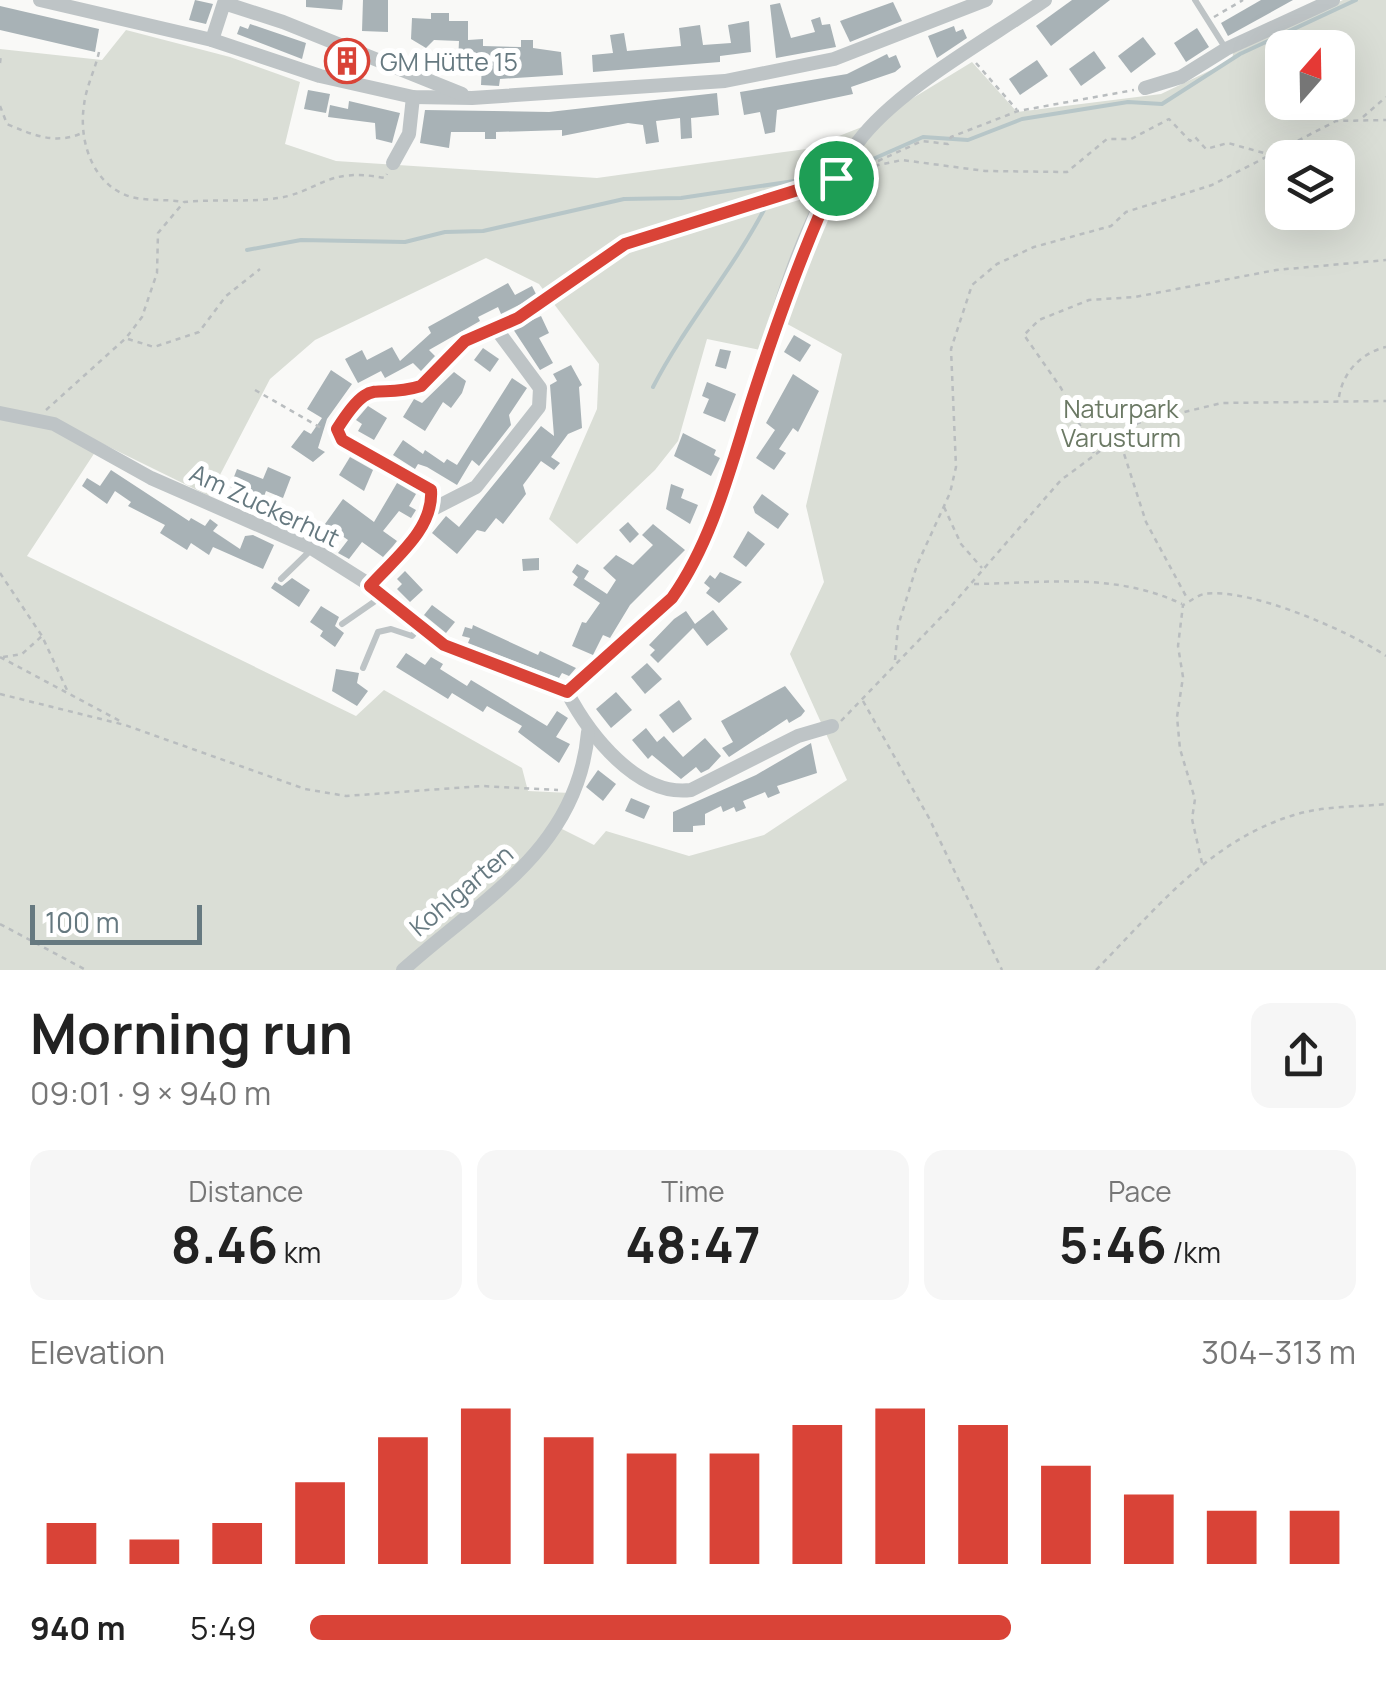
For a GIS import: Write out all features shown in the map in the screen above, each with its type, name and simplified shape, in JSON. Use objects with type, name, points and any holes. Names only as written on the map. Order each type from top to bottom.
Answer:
[{"type":"street","points":[[40,0],[212,40],[320,76],[413,98],[472,98],[725,81],[834,59],[986,0]]},
{"type":"street","points":[[832,726],[798,736],[692,790],[676,792],[635,772],[588,732],[567,692],[672,598],[684,581],[724,490],[794,274],[836,178],[875,122],[1045,0]]},
{"type":"street","points":[[1145,88],[1180,77],[1226,49],[1334,0]]},
{"type":"street","points":[[212,40],[222,2],[283,22],[472,98]]},
{"type":"street","points":[[392,163],[409,134],[413,98]]},
{"type":"street","points":[[370,586],[416,536],[432,509],[476,487],[539,407],[540,388],[497,330],[465,341],[421,386],[382,388],[366,394],[352,406],[337,429],[342,440],[431,490],[432,509]]},
{"type":"street","name":"Am Zuckerhut","points":[[0,413],[38,418],[151,478],[313,548],[370,586],[419,628],[476,659],[567,692]]},
{"type":"street","name":"Kohlgarten","points":[[402,970],[507,884],[543,848],[585,768],[588,732]]},
{"type":"lane","points":[[1195,0],[1226,49]]},
{"type":"lane","points":[[281,579],[313,548]]},
{"type":"lane","points":[[342,624],[382,596]]},
{"type":"lane","points":[[362,668],[378,632],[392,629],[412,636],[419,628]]},
{"type":"path","points":[[1208,20],[1243,0]]},
{"type":"path","points":[[99,52],[84,102],[83,132],[92,165],[110,189],[139,199],[158,197],[184,202],[227,197],[273,199],[333,175],[385,178],[392,163]]},
{"type":"path","points":[[0,63],[1,54]]},
{"type":"path","points":[[968,54],[1018,111]]},
{"type":"path","points":[[497,330],[625,244],[836,178],[922,141],[948,144],[951,137],[1018,111],[1145,88]]},
{"type":"path","points":[[1362,118],[1386,97]]},
{"type":"path","points":[[0,106],[7,124],[33,136],[64,141],[83,132]]},
{"type":"path","points":[[874,162],[902,160],[985,171],[1068,172],[1108,140],[1132,139],[1169,119],[1190,140],[1194,137],[1206,149],[1228,144],[1265,154]]},
{"type":"path","points":[[1300,140],[1336,120],[1386,120]]},
{"type":"path","points":[[895,660],[898,626],[917,565],[944,506],[956,467],[950,349],[972,285],[998,264],[1034,247],[1112,226],[1126,212],[1212,185],[1265,159]]},
{"type":"path","points":[[38,418],[126,338],[142,317],[157,272],[158,233],[184,202]]},
{"type":"path","points":[[1094,454],[1062,388],[1024,335],[1039,320],[1088,300],[1134,297],[1276,270],[1386,260]]},
{"type":"path","points":[[126,338],[154,346],[199,332],[226,296],[260,269]]},
{"type":"path","points":[[1339,399],[1342,380],[1370,351],[1386,348]]},
{"type":"path","points":[[255,390],[342,440]]},
{"type":"path","points":[[832,726],[862,700],[895,660],[971,584],[1061,480],[1118,435],[1164,414],[1222,403],[1386,401]]},
{"type":"path","points":[[1118,435],[1146,522],[1189,602]]},
{"type":"path","points":[[944,506],[961,544],[984,570]]},
{"type":"path","points":[[0,573],[42,636],[54,669],[68,691]]},
{"type":"path","points":[[971,584],[1071,580],[1116,583],[1152,590],[1183,605]]},
{"type":"path","points":[[1183,605],[1203,594],[1273,604],[1354,635],[1386,656]]},
{"type":"path","points":[[1183,605],[1178,646],[1183,677],[1177,717],[1180,748],[1196,799],[1192,819],[1202,863]]},
{"type":"path","points":[[1,658],[22,654],[42,636]]},
{"type":"path","points":[[1,658],[125,725]]},
{"type":"path","points":[[0,694],[125,725],[305,788],[346,796],[482,786],[576,791]]},
{"type":"path","points":[[862,700],[929,818],[1002,970]]},
{"type":"path","points":[[1096,970],[1202,863],[1241,836],[1296,814],[1386,804]]},
{"type":"path","points":[[0,924],[86,970]]},
{"type":"green space","name":"Naturpark Varusturm","points":[[1343,0],[1386,0],[1386,970],[0,970],[0,49],[102,60],[126,30],[230,57],[300,82],[285,144],[336,161],[597,178],[806,149],[872,123],[972,62],[1017,112],[1161,94],[1232,60],[1234,48],[1265,34],[1265,120],[1355,120],[1355,30],[1275,30]],"holes":[[[486,258],[539,284],[599,364],[597,409],[549,519],[577,544],[655,470],[678,441],[707,339],[765,351],[780,320],[842,354],[806,506],[824,582],[790,654],[847,780],[764,835],[689,856],[606,831],[594,845],[554,825],[570,793],[528,791],[522,768],[384,690],[356,716],[27,556],[101,443],[209,496],[270,379],[315,340]]]},
{"type":"building","points":[[195,0],[213,4],[206,24],[189,20]]},
{"type":"building","points":[[306,0],[343,0],[342,10],[306,7]]},
{"type":"building","points":[[363,0],[388,0],[388,32],[362,31]]},
{"type":"building","points":[[1072,0],[1110,0],[1051,46],[1036,26]]},
{"type":"building","points":[[1261,0],[1293,0],[1228,36],[1221,23]]},
{"type":"building","points":[[893,2],[902,21],[850,42],[840,21]]},
{"type":"building","points":[[780,3],[791,38],[815,32],[811,20],[820,17],[822,25],[830,24],[836,47],[776,58],[770,5]]},
{"type":"building","points":[[0,6],[99,29],[95,52],[0,30]]},
{"type":"building","points":[[431,13],[449,13],[449,21],[468,21],[468,40],[483,39],[483,46],[521,47],[521,40],[533,40],[533,48],[561,52],[563,75],[500,79],[499,86],[481,85],[482,64],[458,62],[459,41],[434,40],[426,48],[411,39],[412,18],[431,19]]},
{"type":"building","points":[[749,21],[751,52],[720,56],[720,62],[593,72],[592,55],[613,53],[610,35],[624,33],[627,51],[681,46],[679,28],[700,25],[703,45],[731,43],[728,25]]},
{"type":"building","points":[[250,24],[306,43],[302,59],[237,34],[240,26],[248,29]]},
{"type":"building","points":[[954,26],[956,32],[963,29],[967,38],[937,58],[928,36]]},
{"type":"building","points":[[1197,28],[1209,47],[1186,62],[1174,43]]},
{"type":"building","points":[[1143,37],[1156,54],[1131,73],[1118,56]]},
{"type":"building","points":[[1094,51],[1106,68],[1081,86],[1069,69]]},
{"type":"building","points":[[887,54],[889,58],[896,55],[901,67],[895,72],[851,87],[853,94],[777,110],[775,132],[765,134],[760,112],[744,115],[740,92],[847,74]]},
{"type":"building","points":[[1037,60],[1048,76],[1020,95],[1009,79]]},
{"type":"building","points":[[308,90],[330,94],[326,113],[304,109]]},
{"type":"building","points":[[717,93],[719,115],[691,118],[692,138],[681,139],[680,118],[656,121],[659,142],[646,144],[643,125],[628,123],[562,136],[562,130],[496,132],[496,139],[485,139],[485,132],[451,132],[449,148],[420,143],[425,110],[549,112]]},
{"type":"building","points":[[349,101],[400,113],[392,143],[376,139],[375,123],[328,117],[330,105],[348,109]]},
{"type":"building","points":[[508,283],[515,295],[532,286],[537,296],[501,314],[498,307],[478,317],[480,321],[429,350],[435,356],[421,371],[413,363],[385,378],[381,371],[358,383],[345,359],[362,350],[367,360],[392,347],[400,361],[431,333],[428,327]]},
{"type":"building","points":[[541,316],[549,333],[539,338],[553,363],[540,370],[513,329]]},
{"type":"building","points":[[794,335],[811,345],[800,362],[784,352]]},
{"type":"building","points":[[483,348],[499,359],[490,372],[474,360]]},
{"type":"building","points":[[720,349],[731,351],[726,369],[715,366]]},
{"type":"building","points":[[571,365],[582,385],[582,428],[568,434],[551,457],[560,463],[554,470],[541,461],[523,485],[526,494],[503,524],[496,518],[485,532],[477,530],[457,554],[432,533],[446,516],[459,527],[541,426],[554,436],[550,385],[557,381],[553,374]]},
{"type":"building","points":[[331,370],[352,384],[327,419],[318,448],[325,452],[313,462],[291,447],[304,430],[311,434],[322,418],[307,409]]},
{"type":"building","points":[[454,372],[466,381],[462,393],[451,408],[443,402],[425,431],[403,417],[414,399],[422,403]]},
{"type":"building","points":[[793,374],[819,391],[798,432],[793,428],[779,449],[786,453],[774,470],[756,458],[775,430],[766,423]]},
{"type":"building","points":[[512,378],[527,388],[509,415],[511,425],[479,466],[472,460],[457,485],[427,467],[418,464],[415,469],[393,455],[403,440],[423,454],[425,450],[444,463],[447,459],[457,465]]},
{"type":"building","points":[[707,382],[736,394],[725,422],[703,413],[709,399],[702,396]]},
{"type":"building","points":[[368,406],[387,418],[374,440],[358,431],[362,424],[356,420]]},
{"type":"building","points":[[683,433],[716,450],[714,455],[720,458],[711,476],[674,456]]},
{"type":"building","points":[[350,457],[373,470],[364,491],[339,475]]},
{"type":"building","points":[[268,467],[291,477],[283,498],[266,491],[258,513],[249,509],[253,499],[248,493],[230,487],[237,469],[263,479]]},
{"type":"building","points":[[111,470],[189,521],[191,518],[205,526],[210,519],[218,525],[213,531],[240,549],[245,536],[253,535],[274,545],[263,569],[213,547],[209,555],[191,543],[187,550],[160,533],[165,525],[128,506],[131,502],[115,491],[107,504],[82,486],[87,478],[100,486]]},
{"type":"building","points":[[397,483],[416,494],[409,506],[416,510],[411,518],[399,511],[383,531],[397,541],[393,546],[383,557],[362,542],[349,559],[338,553],[348,540],[325,524],[343,499],[374,522]]},
{"type":"building","points":[[671,484],[684,489],[681,498],[698,505],[690,524],[666,509]]},
{"type":"building","points":[[762,494],[789,514],[778,529],[755,513],[753,507]]},
{"type":"building","points":[[628,522],[639,534],[630,543],[619,530]]},
{"type":"building","points":[[653,524],[685,550],[630,605],[610,638],[603,635],[593,655],[572,646],[582,622],[586,623],[600,603],[573,585],[578,577],[572,572],[577,564],[589,571],[584,579],[607,594],[616,580],[603,568],[616,555],[633,565],[653,545],[642,535]]},
{"type":"building","points":[[748,531],[765,544],[746,567],[733,557]]},
{"type":"building","points":[[539,558],[539,570],[523,571],[522,559]]},
{"type":"building","points":[[405,571],[423,590],[410,602],[397,589],[402,584],[397,579]]},
{"type":"building","points":[[720,572],[742,582],[719,603],[706,593],[710,588],[704,583],[710,575],[715,579]]},
{"type":"building","points":[[292,578],[310,590],[299,607],[271,588],[275,582],[282,586]]},
{"type":"building","points":[[432,605],[455,622],[446,633],[424,615]]},
{"type":"building","points":[[321,606],[339,617],[335,626],[344,633],[335,647],[310,622]]},
{"type":"building","points":[[713,610],[728,629],[707,646],[693,628],[658,663],[650,655],[655,650],[649,645],[674,619],[686,611],[695,624]]},
{"type":"building","points":[[473,625],[576,668],[569,676],[562,673],[559,678],[468,643],[470,638],[462,636],[465,627],[472,629]]},
{"type":"building","points":[[406,653],[425,665],[431,657],[443,664],[440,669],[467,686],[471,680],[547,726],[557,711],[568,718],[556,737],[570,744],[559,763],[518,732],[522,726],[487,706],[483,712],[452,693],[448,699],[396,667]]},
{"type":"building","points":[[647,663],[662,679],[645,694],[631,677]]},
{"type":"building","points":[[336,669],[359,673],[357,683],[368,691],[357,706],[332,691]]},
{"type":"building","points":[[785,686],[805,711],[729,757],[722,748],[733,742],[721,721]]},
{"type":"building","points":[[616,692],[632,710],[611,728],[596,709]]},
{"type":"building","points":[[679,700],[692,719],[673,733],[659,715]]},
{"type":"building","points":[[646,728],[657,742],[664,736],[683,757],[705,738],[721,756],[709,769],[701,773],[696,767],[681,779],[652,755],[648,759],[632,740]]},
{"type":"building","points":[[811,743],[817,773],[777,786],[780,793],[768,798],[765,792],[743,801],[746,808],[736,812],[734,807],[723,812],[721,806],[705,814],[705,825],[693,826],[693,832],[673,832],[673,812],[756,775]]},
{"type":"building","points":[[598,770],[616,784],[603,801],[586,787]]},
{"type":"building","points":[[631,798],[650,806],[644,819],[625,811]]},
{"type":"waterway","points":[[848,170],[923,137],[968,140],[1022,119],[1128,102],[1162,104],[1240,54],[1356,0]]},
{"type":"waterway","points":[[247,250],[301,240],[405,242],[445,232],[483,231],[624,199],[681,198],[828,176]]},
{"type":"waterway","points":[[653,387],[766,206]]},
{"type":"place","name":"GM Hütte 15","points":[[347,61]]},
{"type":"route","points":[[836,178],[794,274],[724,490],[684,581],[672,598],[567,692],[444,645],[370,586],[416,536],[432,509],[431,490],[342,440],[337,429],[352,406],[366,394],[382,388],[421,386],[465,341],[518,318],[625,244],[836,178]]}]
